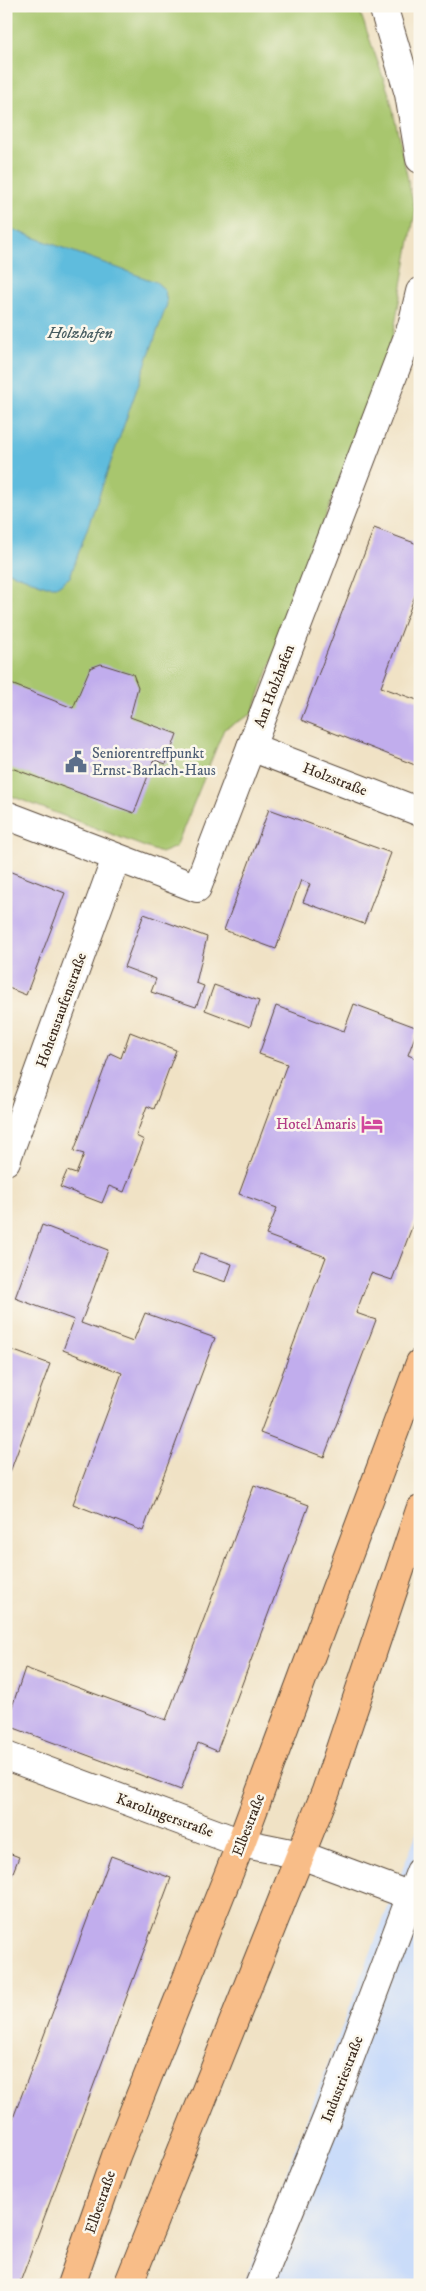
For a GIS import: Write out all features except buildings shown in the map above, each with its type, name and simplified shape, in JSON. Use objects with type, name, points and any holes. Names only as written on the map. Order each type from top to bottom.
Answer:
[{"type":"main road","name":"Elbestraße","points":[[71,2285],[116,2156],[241,1843],[420,1363]]},
{"type":"main road","points":[[128,2285],[302,1855],[326,1791],[420,1510]]},
{"type":"street","points":[[383,6],[409,94],[420,159]]},
{"type":"street","name":"Am Holzhafen","points":[[6,816],[196,888],[412,326],[420,292]]},
{"type":"street","name":"Holzstraße","points":[[251,747],[420,812]]},
{"type":"street","name":"Hohenstaufenstraße","points":[[6,1161],[116,858]]},
{"type":"street","name":"Karolingerstraße","points":[[6,1756],[241,1843],[302,1855],[415,1884]]},
{"type":"street","name":"Industriestraße","points":[[259,2285],[329,2113],[415,1884]]},
{"type":"shaded area","points":[[420,1824],[420,2285],[243,2285]]},
{"type":"green space","points":[[6,6],[358,6],[390,97],[415,212],[393,336],[252,714],[224,729],[176,847],[161,853],[6,794]]},
{"type":"water","name":"Holzhafen","points":[[6,227],[156,282],[165,290],[167,304],[70,577],[58,586],[46,586],[6,571]]},
{"type":"place","name":"Seniorentreffpunkt Ernst-Barlach-Haus","points":[[76,762]]},
{"type":"place","name":"Hotel Amaris","points":[[372,1124]]}]
